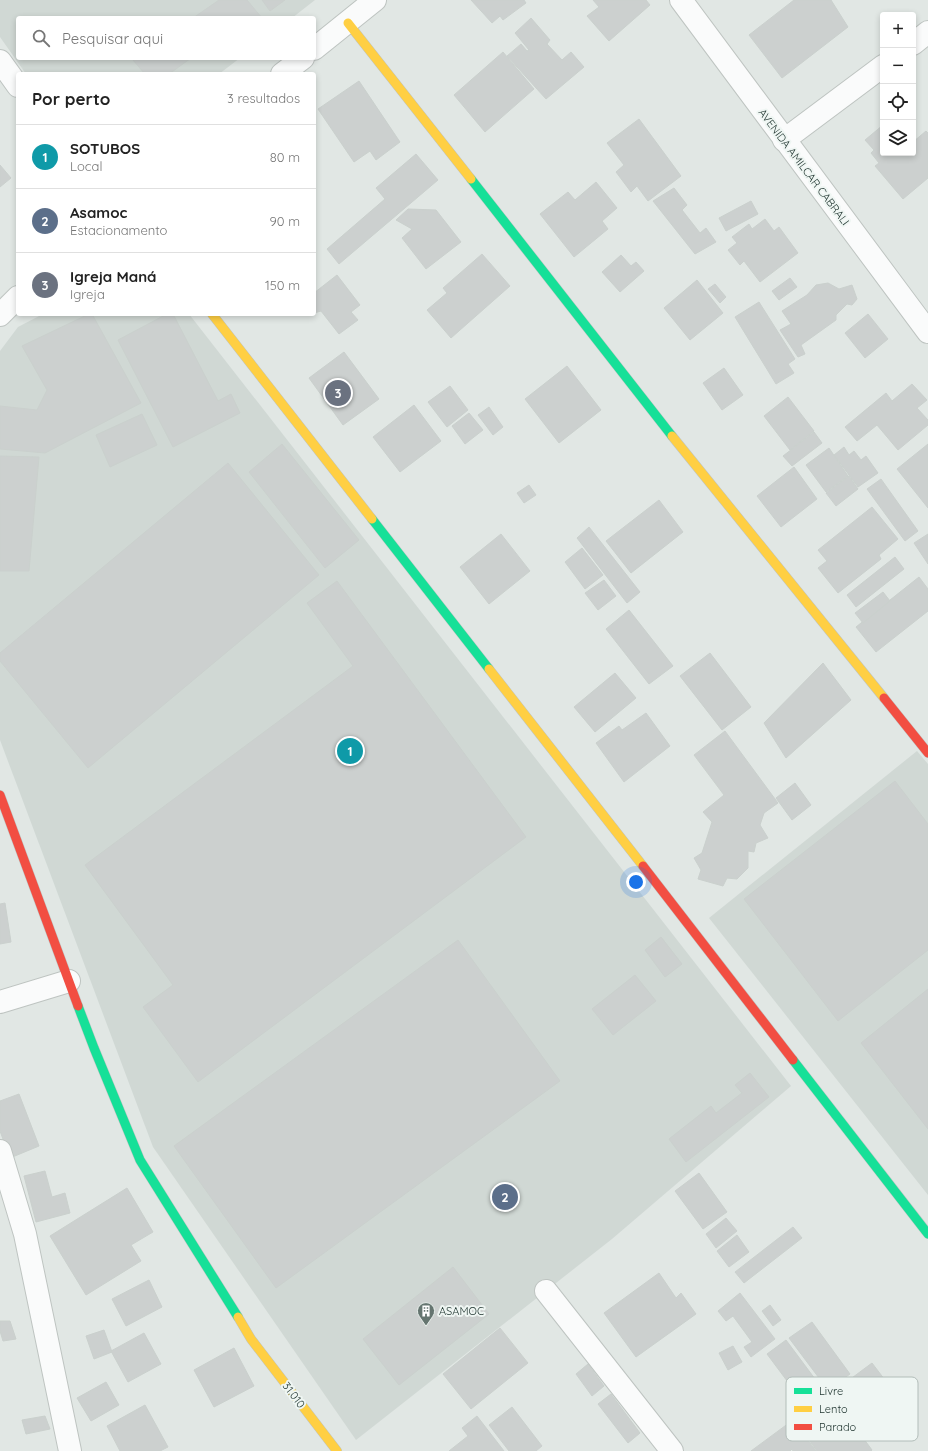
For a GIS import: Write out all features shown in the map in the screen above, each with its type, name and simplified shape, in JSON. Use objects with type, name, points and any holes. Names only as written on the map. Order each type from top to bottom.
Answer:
[{"type":"street","points":[[316,47],[375,0]]},
{"type":"street","name":"AVENIDA AMILCAR CABRALI","points":[[681,0],[928,332]]},
{"type":"street","points":[[348,23],[661,422],[928,753]]},
{"type":"street","points":[[916,42],[928,32]]},
{"type":"street","points":[[285,72],[300,60]]},
{"type":"street","points":[[0,61],[16,83]]},
{"type":"street","points":[[784,140],[880,68]]},
{"type":"street","points":[[0,315],[16,299]]},
{"type":"street","points":[[214,316],[732,980],[928,1234]]},
{"type":"street","name":"31.010","points":[[0,795],[94,1048],[140,1160],[251,1339],[337,1451]]},
{"type":"street","points":[[0,1002],[69,981]]},
{"type":"street","points":[[1,1156],[25,1234],[70,1451]]},
{"type":"street","points":[[546,1291],[672,1451]]},
{"type":"shaded area","points":[[0,0],[315,0],[295,16],[16,16],[16,60],[0,37]]},
{"type":"shaded area","points":[[16,60],[237,60],[222,72],[25,72]]},
{"type":"shaded area","points":[[39,316],[191,316],[791,1086],[612,1239],[356,1440],[153,1147],[0,740],[0,351],[18,327]]},
{"type":"shaded area","points":[[917,751],[928,764],[928,1195],[709,918]]},
{"type":"building","points":[[219,0],[247,0],[260,16],[196,16]]},
{"type":"building","points":[[262,0],[285,0],[270,11]]},
{"type":"building","points":[[471,0],[524,0],[526,3],[503,20],[500,16],[492,23]]},
{"type":"building","points":[[593,0],[646,0],[650,5],[609,41],[587,16],[599,7]]},
{"type":"building","points":[[794,0],[831,0],[848,27],[782,78],[749,35]]},
{"type":"building","points":[[531,18],[550,40],[547,44],[562,60],[571,52],[584,67],[546,99],[507,56],[521,44],[527,51],[529,50],[515,33]]},
{"type":"building","points":[[503,52],[534,89],[485,132],[454,95]]},
{"type":"building","points":[[133,60],[188,60],[172,72],[143,72]]},
{"type":"building","points":[[359,81],[400,142],[376,160],[370,151],[354,162],[318,109]]},
{"type":"building","points":[[639,119],[681,176],[648,201],[637,186],[631,192],[616,172],[624,165],[607,143]]},
{"type":"building","points":[[880,128],[880,156],[916,156],[916,139],[926,131],[928,133],[928,178],[903,199],[875,166],[879,163],[871,153],[874,150],[865,140]]},
{"type":"building","points":[[416,154],[438,180],[339,264],[327,249],[385,199],[376,188]]},
{"type":"building","points":[[0,165],[11,178],[0,187]]},
{"type":"building","points":[[596,182],[617,208],[602,221],[608,229],[574,257],[540,214],[568,192],[575,200]]},
{"type":"building","points":[[674,188],[687,205],[682,210],[700,233],[706,228],[716,242],[695,254],[653,201]]},
{"type":"building","points":[[751,201],[758,214],[726,231],[719,218]]},
{"type":"building","points":[[408,209],[436,210],[461,242],[426,269],[402,238],[412,229],[396,220]]},
{"type":"building","points":[[765,219],[774,231],[779,227],[798,253],[760,282],[744,261],[740,265],[728,250],[737,243],[732,237],[749,224],[752,229]]},
{"type":"building","points":[[482,254],[510,286],[451,338],[427,310],[447,293],[443,288]]},
{"type":"building","points":[[621,255],[631,266],[636,262],[644,271],[620,292],[602,272]]},
{"type":"building","points":[[337,275],[360,305],[351,312],[358,320],[339,334],[321,311],[316,312],[316,291]]},
{"type":"building","points":[[790,278],[797,287],[779,300],[772,291]]},
{"type":"building","points":[[697,280],[723,313],[690,340],[664,308]]},
{"type":"building","points":[[828,283],[839,289],[852,285],[857,299],[852,305],[847,304],[836,315],[836,320],[801,345],[805,354],[798,357],[780,330],[791,324],[782,311],[807,295],[816,285]]},
{"type":"building","points":[[715,284],[726,297],[720,303],[708,289]]},
{"type":"building","points":[[759,302],[795,359],[788,364],[794,373],[776,384],[735,317]]},
{"type":"building","points":[[868,314],[888,339],[865,358],[845,333]]},
{"type":"building","points":[[85,316],[93,316],[141,403],[45,453],[0,449],[0,406],[37,410],[47,390],[22,346]]},
{"type":"building","points":[[163,316],[174,316],[218,401],[231,394],[240,413],[173,447],[118,340]]},
{"type":"building","points":[[344,352],[379,399],[343,425],[309,378]]},
{"type":"building","points":[[567,366],[601,410],[559,443],[525,399]]},
{"type":"building","points":[[724,368],[743,395],[722,410],[703,383]]},
{"type":"building","points":[[912,384],[927,400],[917,408],[928,420],[928,425],[898,450],[877,425],[857,441],[845,427],[886,393],[892,401]]},
{"type":"building","points":[[450,386],[468,410],[447,427],[428,402]]},
{"type":"building","points":[[788,397],[814,431],[790,450],[764,416]]},
{"type":"building","points":[[414,405],[441,441],[400,472],[373,437]]},
{"type":"building","points":[[489,407],[503,427],[493,435],[478,415]]},
{"type":"building","points":[[469,413],[483,430],[465,444],[452,426]]},
{"type":"building","points":[[142,414],[157,445],[110,467],[96,435]]},
{"type":"building","points":[[814,432],[822,443],[792,466],[783,456]]},
{"type":"building","points":[[282,444],[359,540],[325,568],[249,472]]},
{"type":"building","points":[[928,444],[928,508],[897,469]]},
{"type":"building","points":[[844,447],[849,455],[854,451],[861,460],[866,456],[878,473],[858,487],[834,455]]},
{"type":"building","points":[[829,448],[848,476],[826,492],[806,465]]},
{"type":"building","points":[[0,456],[39,457],[29,571],[0,571]]},
{"type":"building","points":[[228,463],[319,575],[88,768],[0,661],[0,653]]},
{"type":"building","points":[[794,467],[817,499],[781,527],[757,496]]},
{"type":"building","points":[[849,476],[858,489],[836,506],[826,493]]},
{"type":"building","points":[[881,479],[918,531],[905,541],[867,489]]},
{"type":"building","points":[[529,485],[536,495],[524,503],[517,493]]},
{"type":"building","points":[[659,500],[683,532],[631,573],[606,541]]},
{"type":"building","points":[[872,507],[898,539],[879,555],[881,559],[838,593],[818,568],[827,561],[818,550]]},
{"type":"building","points":[[589,527],[640,592],[627,603],[577,538]]},
{"type":"building","points":[[501,534],[530,571],[489,604],[460,567]]},
{"type":"building","points":[[928,534],[928,564],[914,543]]},
{"type":"building","points":[[582,548],[603,575],[585,589],[565,562]]},
{"type":"building","points":[[895,557],[904,569],[856,607],[847,595]]},
{"type":"building","points":[[919,577],[928,589],[928,611],[876,652],[856,627]]},
{"type":"building","points":[[604,580],[616,596],[598,610],[585,593]]},
{"type":"building","points":[[337,581],[526,837],[198,1082],[143,1007],[173,985],[85,865],[353,666],[307,603]]},
{"type":"building","points":[[883,592],[890,601],[863,623],[855,613]]},
{"type":"building","points":[[629,610],[673,666],[649,684],[606,629]]},
{"type":"building","points":[[710,653],[751,707],[722,730],[680,676]]},
{"type":"building","points":[[823,663],[851,700],[786,758],[764,723]]},
{"type":"building","points":[[615,673],[636,698],[595,732],[574,707]]},
{"type":"building","points":[[646,713],[670,746],[624,782],[596,743],[619,726],[622,730]]},
{"type":"building","points":[[725,731],[778,803],[764,813],[760,825],[768,838],[756,843],[754,852],[748,851],[748,868],[737,879],[727,878],[723,886],[698,879],[701,870],[694,858],[702,853],[712,822],[703,812],[724,795],[694,755]]},
{"type":"building","points":[[895,781],[928,824],[928,950],[838,1021],[744,899]]},
{"type":"building","points":[[795,783],[811,805],[792,820],[776,798]]},
{"type":"building","points":[[5,903],[11,942],[0,944],[0,904]]},
{"type":"building","points":[[661,937],[682,964],[665,977],[645,950]]},
{"type":"building","points":[[458,940],[560,1081],[276,1288],[174,1146]]},
{"type":"building","points":[[635,975],[656,1001],[613,1035],[592,1009]]},
{"type":"building","points":[[928,989],[928,1129],[861,1043]]},
{"type":"building","points":[[750,1073],[769,1097],[686,1162],[669,1139],[711,1106],[716,1113],[742,1093],[735,1085]]},
{"type":"building","points":[[19,1094],[39,1146],[10,1158],[0,1131],[0,1101]]},
{"type":"building","points":[[45,1171],[52,1197],[65,1193],[70,1213],[36,1222],[24,1176]]},
{"type":"building","points":[[699,1173],[727,1212],[703,1229],[675,1191]]},
{"type":"building","points":[[127,1188],[153,1232],[131,1245],[141,1261],[86,1295],[50,1236]]},
{"type":"building","points":[[726,1218],[737,1231],[716,1248],[706,1234]]},
{"type":"building","points":[[793,1227],[802,1238],[744,1283],[735,1272]]},
{"type":"building","points":[[737,1235],[749,1252],[729,1267],[717,1251]]},
{"type":"building","name":"ASAMOC","points":[[453,1267],[489,1314],[399,1385],[363,1339]]},
{"type":"building","points":[[659,1273],[676,1298],[681,1293],[696,1314],[636,1357],[604,1313]]},
{"type":"building","points":[[149,1280],[162,1307],[126,1326],[112,1299]]},
{"type":"building","points":[[740,1293],[775,1339],[751,1357],[744,1347],[752,1342],[733,1316],[726,1321],[718,1311]]},
{"type":"building","points":[[770,1305],[781,1320],[773,1326],[762,1311]]},
{"type":"building","points":[[0,1321],[10,1321],[16,1339],[3,1341],[0,1331]]},
{"type":"building","points":[[812,1322],[850,1374],[846,1377],[818,1377],[789,1338]]},
{"type":"building","points":[[500,1328],[528,1363],[471,1409],[443,1374]]},
{"type":"building","points":[[104,1330],[112,1352],[94,1359],[86,1336]]},
{"type":"building","points":[[144,1333],[161,1364],[128,1382],[111,1351]]},
{"type":"building","points":[[786,1340],[814,1377],[786,1377],[786,1380],[767,1354]]},
{"type":"building","points":[[733,1346],[742,1362],[728,1370],[719,1353]]},
{"type":"building","points":[[234,1348],[254,1386],[214,1407],[194,1370]]},
{"type":"building","points":[[872,1363],[883,1377],[853,1377]]},
{"type":"building","points":[[588,1364],[604,1386],[592,1396],[576,1374]]},
{"type":"building","points":[[106,1382],[119,1405],[91,1421],[77,1398]]},
{"type":"building","points":[[611,1394],[640,1433],[628,1443],[598,1404]]},
{"type":"building","points":[[145,1405],[168,1447],[160,1451],[120,1451],[107,1426]]},
{"type":"building","points":[[512,1407],[542,1446],[536,1451],[509,1451],[489,1425]]},
{"type":"building","points":[[45,1416],[50,1429],[26,1434],[22,1420]]},
{"type":"building","points":[[477,1416],[504,1451],[449,1451],[468,1436],[462,1428]]},
{"type":"building","points":[[786,1425],[786,1441],[809,1441],[816,1451],[793,1451],[792,1449],[790,1451],[751,1451]]},
{"type":"building","points":[[810,1441],[865,1441],[872,1450],[871,1451],[817,1451]]},
{"type":"traffic: fast","points":[[471,179],[672,436]]},
{"type":"traffic: fast","points":[[372,519],[489,669]]},
{"type":"traffic: fast","points":[[78,1006],[140,1160],[238,1317]]},
{"type":"traffic: fast","points":[[793,1060],[928,1234]]},
{"type":"traffic: slow","points":[[348,23],[471,179]]},
{"type":"traffic: slow","points":[[214,316],[372,519]]},
{"type":"traffic: slow","points":[[672,436],[884,698]]},
{"type":"traffic: slow","points":[[489,669],[643,866]]},
{"type":"traffic: slow","points":[[238,1317],[251,1339],[337,1451]]},
{"type":"traffic: jam","points":[[884,698],[928,753]]},
{"type":"traffic: jam","points":[[0,795],[78,1006]]},
{"type":"traffic: jam","points":[[643,866],[793,1060]]},
{"type":"place","name":"Igreja Maná","points":[[338,393]]},
{"type":"place","name":"SOTUBOS","points":[[350,751]]},
{"type":"place","name":"Asamoc","points":[[505,1197]]},
{"type":"place","name":"ASAMOC","points":[[426,1326]]}]
